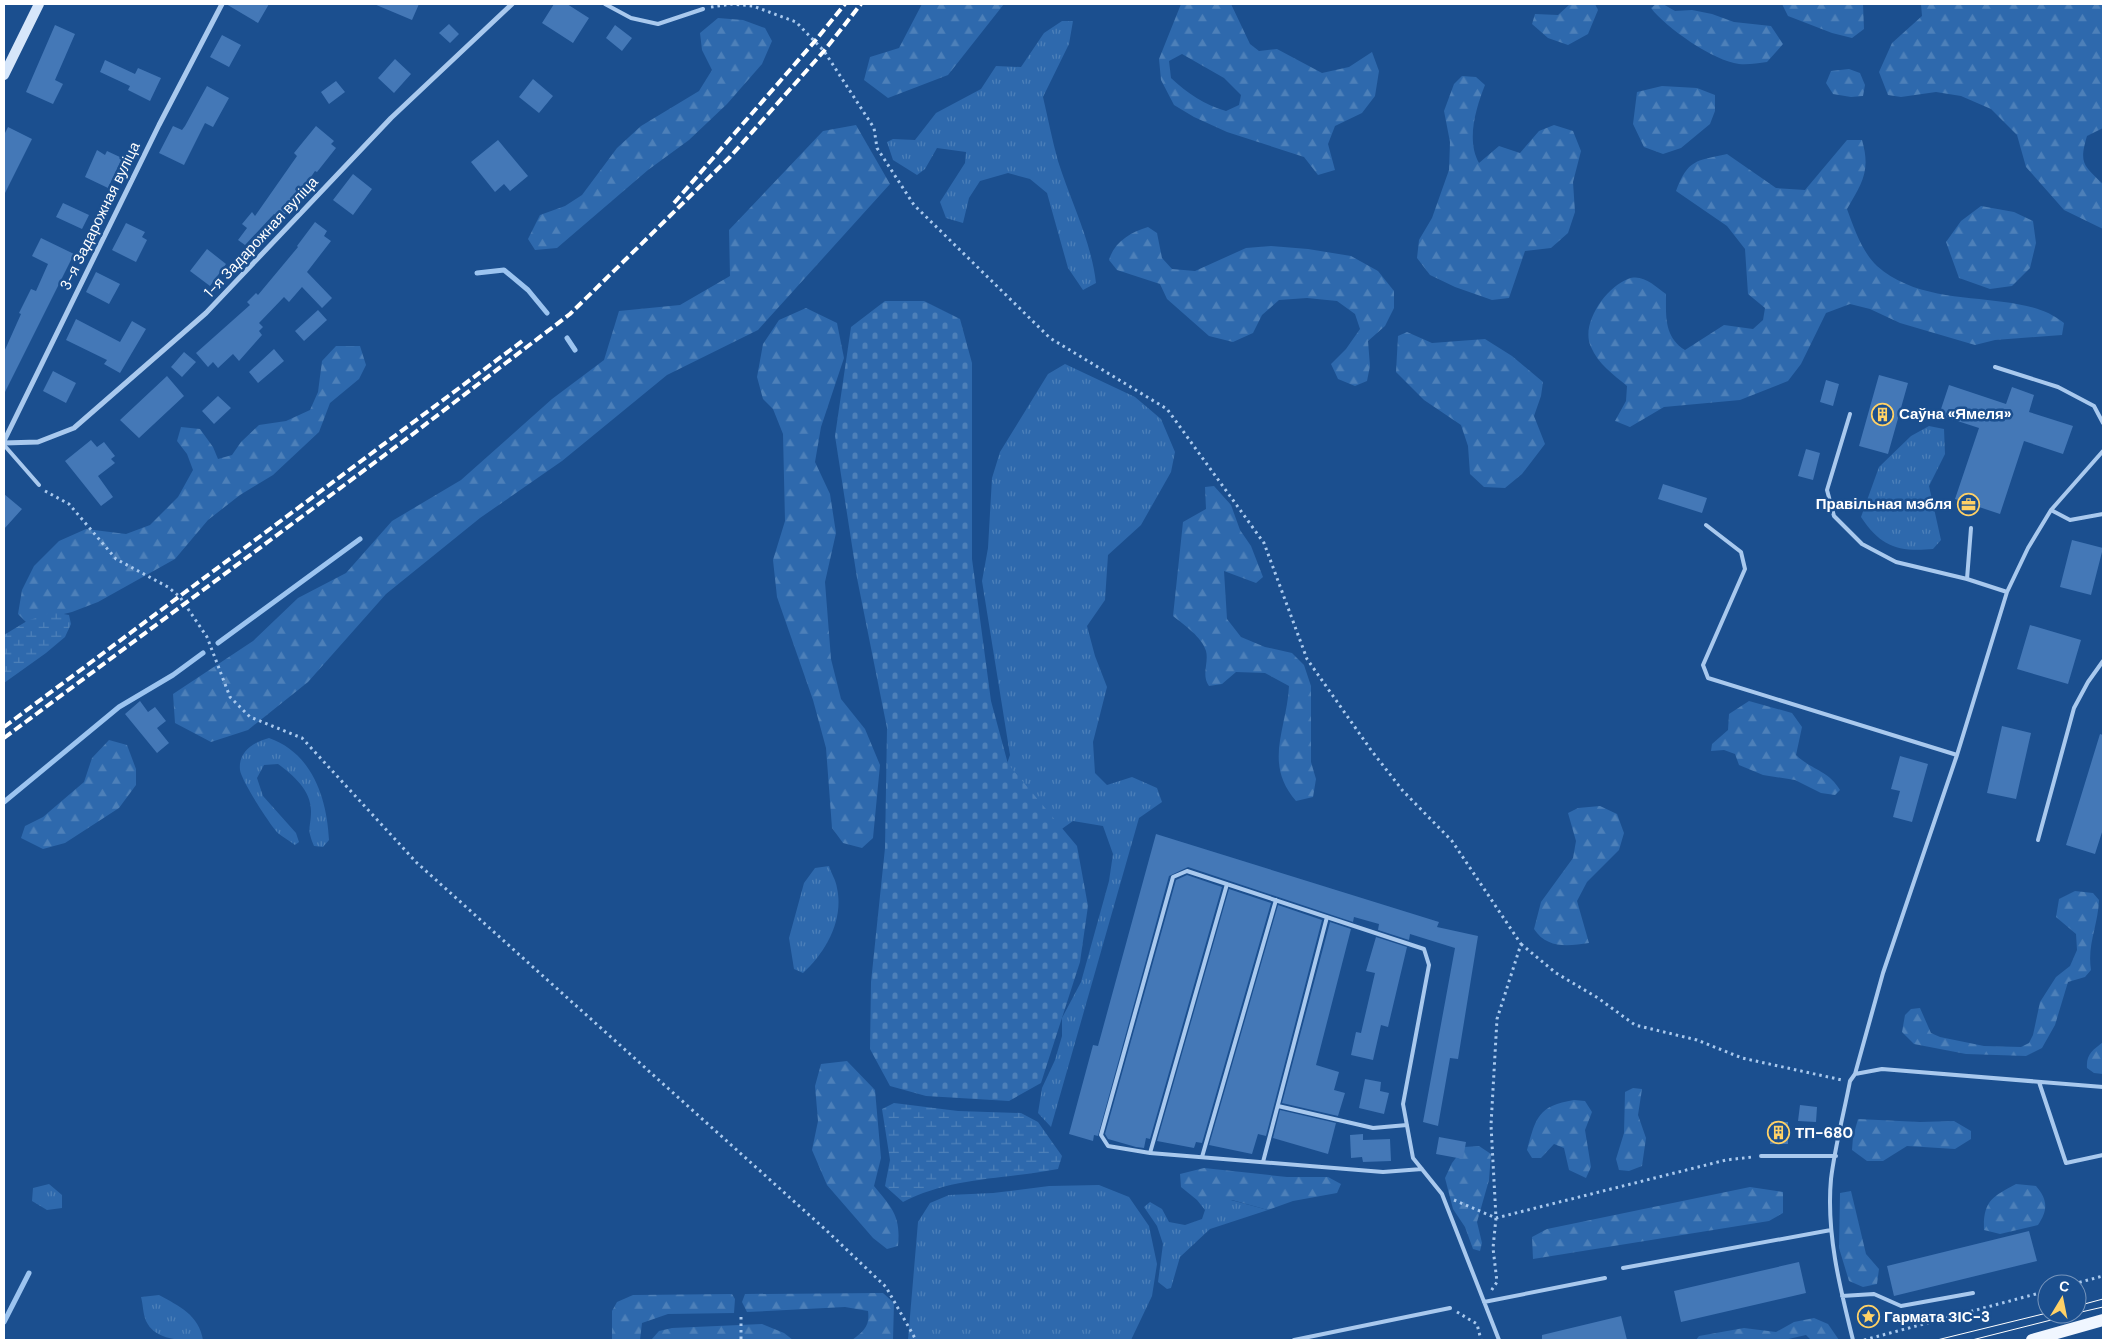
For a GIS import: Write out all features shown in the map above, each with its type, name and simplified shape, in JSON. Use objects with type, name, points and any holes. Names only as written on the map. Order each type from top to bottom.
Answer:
[{"type":"main road","points":[[4,75],[40,4]]},
{"type":"main road","points":[[2032,1340],[2103,1320]]},
{"type":"street","name":"3-я Задарожная вуліца","points":[[4,443],[154,134],[222,4]]},
{"type":"street","name":"1-я Задарожная вуліца","points":[[4,443],[38,442],[74,428],[206,313],[390,118],[512,4]]},
{"type":"lane","points":[[605,4],[631,18],[658,24],[702,9]]},
{"type":"lane","points":[[1995,367],[2058,387],[2094,406],[2103,423]]},
{"type":"lane","points":[[1850,414],[1827,490],[1834,516],[1862,544],[1896,562],[1967,579],[2007,592]]},
{"type":"lane","points":[[4,443],[39,485]]},
{"type":"lane","points":[[1853,1340],[1842,1296],[1831,1230],[1831,1179],[1850,1082],[1855,1074],[1883,973],[1956,755],[2007,592],[2028,548],[2051,510],[2103,451]]},
{"type":"lane","points":[[2051,510],[2070,520],[2103,514]]},
{"type":"lane","points":[[1706,525],[1741,552],[1745,569],[1703,665],[1708,678],[1956,755]]},
{"type":"lane","points":[[1967,579],[1971,528]]},
{"type":"lane","points":[[2038,840],[2074,708],[2088,682],[2103,661]]},
{"type":"lane","points":[[1422,1169],[1383,1172],[1150,1153],[1108,1146],[1101,1135],[1172,877],[1187,871],[1424,949],[1429,965],[1403,1104],[1413,1158],[1422,1169],[1442,1194],[1499,1340]]},
{"type":"lane","points":[[1150,1153],[1227,884]]},
{"type":"lane","points":[[1202,1157],[1276,900]]},
{"type":"lane","points":[[1263,1162],[1327,917]]},
{"type":"lane","points":[[1855,1074],[1882,1069],[2103,1087]]},
{"type":"lane","points":[[2039,1082],[2066,1163],[2103,1155]]},
{"type":"lane","points":[[1278,1106],[1373,1128],[1407,1125]]},
{"type":"lane","points":[[1761,1156],[1836,1156]]},
{"type":"lane","points":[[1623,1268],[1831,1230]]},
{"type":"lane","points":[[1484,1302],[1605,1278]]},
{"type":"lane","points":[[1842,1296],[1874,1294],[1901,1306],[1973,1293]]},
{"type":"lane","points":[[1294,1340],[1450,1308]]},
{"type":"path","points":[[702,9],[732,4],[753,6],[796,22],[824,51],[874,128],[877,148],[914,205],[1050,338],[1167,409],[1264,543],[1307,659],[1370,750],[1403,791],[1452,841],[1521,944],[1556,973],[1598,998],[1635,1025],[1697,1040],[1742,1058],[1850,1082]]},
{"type":"path","points":[[39,485],[46,492],[69,504],[116,560],[168,587],[180,597],[206,637],[230,697],[250,717],[302,738],[416,862],[827,1231],[886,1287],[916,1340]]},
{"type":"path","points":[[1484,1302],[1497,1282],[1493,1248],[1496,1218],[1491,1125],[1497,1019],[1521,944]]},
{"type":"path","points":[[1442,1194],[1496,1218],[1726,1160],[1761,1156]]},
{"type":"path","points":[[2087,1280],[2103,1276]]},
{"type":"path","points":[[1864,1340],[2037,1294]]},
{"type":"path","points":[[1450,1308],[1477,1324],[1481,1340]]},
{"type":"path","points":[[741,1317],[741,1340]]},
{"type":"green space","points":[[922,4],[1004,4],[948,75],[888,98],[864,80],[870,57],[899,48]]},
{"type":"green space","points":[[1181,4],[1231,4],[1250,44],[1259,51],[1277,49],[1322,73],[1349,67],[1372,52],[1379,71],[1375,96],[1362,113],[1335,126],[1328,144],[1335,170],[1318,175],[1304,157],[1227,132],[1194,117],[1174,105],[1161,80],[1159,59]],"holes":[[[1182,54],[1224,78],[1241,95],[1239,105],[1226,111],[1204,102],[1171,78],[1169,61]]]},
{"type":"green space","points":[[1570,4],[1595,4],[1598,10],[1588,34],[1568,45],[1548,38],[1532,24],[1535,14],[1558,15]]},
{"type":"green space","points":[[1656,4],[1663,4],[1675,11],[1692,10],[1712,14],[1734,22],[1771,26],[1783,44],[1767,62],[1739,64],[1729,62],[1704,50],[1679,34],[1651,8]]},
{"type":"green space","points":[[1782,4],[1863,4],[1864,29],[1852,38],[1832,33],[1788,16]]},
{"type":"green space","points":[[1921,4],[2103,4],[2103,128],[2087,136],[2083,158],[2087,168],[2103,184],[2103,229],[2064,210],[2026,167],[2017,135],[1991,109],[1961,96],[1936,92],[1901,97],[1888,95],[1879,72],[1892,43],[1922,16]]},
{"type":"green space","points":[[718,18],[743,20],[765,28],[772,41],[762,64],[727,104],[689,140],[648,170],[557,248],[535,250],[528,239],[540,215],[565,206],[582,195],[617,148],[641,126],[699,91],[712,70],[702,50],[700,33]]},
{"type":"green space","points":[[1062,21],[1073,21],[1069,44],[1043,97],[1058,161],[1090,252],[1096,283],[1083,290],[1068,268],[1047,193],[1030,179],[1008,173],[980,181],[969,198],[963,223],[946,218],[940,202],[965,163],[966,152],[937,148],[925,169],[917,175],[893,160],[887,142],[893,139],[915,140],[936,113],[981,89],[996,66],[1021,67],[1044,33]]},
{"type":"green space","points":[[1849,69],[1860,73],[1865,85],[1863,96],[1851,97],[1833,94],[1826,83],[1831,71]]},
{"type":"green space","points":[[1462,76],[1476,77],[1485,85],[1478,104],[1473,134],[1475,154],[1479,163],[1499,146],[1520,153],[1539,131],[1554,125],[1573,131],[1581,151],[1573,182],[1575,212],[1568,233],[1551,248],[1525,251],[1509,298],[1492,300],[1455,287],[1430,275],[1417,258],[1419,240],[1432,218],[1449,170],[1450,142],[1444,111],[1454,84]]},
{"type":"green space","points":[[1662,86],[1697,88],[1715,95],[1715,111],[1710,124],[1681,148],[1663,154],[1644,147],[1633,124],[1637,92]]},
{"type":"green space","points":[[856,125],[890,184],[758,330],[667,375],[562,461],[480,518],[386,594],[308,682],[248,730],[211,742],[175,723],[173,694],[253,641],[298,598],[346,573],[392,521],[461,480],[552,399],[604,360],[619,311],[680,305],[730,276],[729,230],[823,131]]},
{"type":"green space","points":[[1847,140],[1862,140],[1866,160],[1861,184],[1847,209],[1863,247],[1877,266],[1906,284],[1921,289],[1954,296],[2036,308],[2051,314],[2064,323],[2062,335],[1995,340],[1975,345],[1900,323],[1870,309],[1850,304],[1826,313],[1801,364],[1788,381],[1740,400],[1664,407],[1630,427],[1615,421],[1626,401],[1627,386],[1607,369],[1594,353],[1589,338],[1589,328],[1597,307],[1611,290],[1620,283],[1633,278],[1643,279],[1666,294],[1666,318],[1670,332],[1678,345],[1685,350],[1724,325],[1753,329],[1763,320],[1765,308],[1748,294],[1745,249],[1727,226],[1676,191],[1689,167],[1700,160],[1727,154],[1776,188],[1805,190]]},
{"type":"green space","points":[[1981,206],[2014,212],[2033,221],[2036,243],[2030,268],[2012,286],[1990,289],[1959,278],[1946,242],[1961,221]]},
{"type":"green space","points":[[1148,227],[1157,233],[1162,258],[1172,269],[1195,271],[1246,248],[1271,246],[1308,249],[1351,256],[1378,271],[1394,291],[1394,308],[1385,326],[1368,341],[1370,366],[1367,381],[1355,386],[1338,379],[1331,364],[1346,349],[1360,329],[1355,314],[1337,301],[1307,298],[1279,300],[1262,315],[1253,333],[1233,342],[1209,336],[1167,299],[1160,284],[1117,270],[1109,260],[1119,243],[1135,232]]},
{"type":"green space","points":[[885,301],[924,301],[960,319],[972,363],[972,559],[991,701],[1008,764],[1077,846],[1088,906],[1080,962],[1041,1083],[1009,1101],[926,1096],[890,1086],[870,1049],[871,982],[885,848],[887,728],[857,578],[835,436],[851,327]]},
{"type":"green space","points":[[806,308],[837,323],[844,358],[821,427],[815,462],[830,494],[836,533],[825,582],[831,659],[841,699],[865,729],[880,765],[873,838],[862,848],[843,843],[832,828],[826,748],[813,700],[777,597],[773,560],[785,521],[783,434],[773,409],[763,399],[757,377],[763,344],[779,320]]},
{"type":"green space","points":[[1407,332],[1432,343],[1485,339],[1512,356],[1543,382],[1541,396],[1534,416],[1545,444],[1522,474],[1505,488],[1484,487],[1470,474],[1468,446],[1461,425],[1424,400],[1396,372],[1398,336]]},
{"type":"green space","points":[[336,346],[360,346],[366,365],[359,379],[330,403],[319,432],[273,475],[240,495],[208,520],[175,559],[98,602],[72,612],[27,623],[18,614],[22,590],[34,566],[59,541],[86,529],[126,534],[150,525],[178,497],[193,470],[187,454],[177,441],[181,427],[200,429],[213,447],[218,459],[232,455],[241,442],[259,425],[286,421],[310,410],[318,392],[322,361]]},
{"type":"green space","points":[[1065,364],[1135,397],[1161,419],[1175,452],[1171,472],[1141,525],[1108,555],[1105,600],[1087,626],[1095,656],[1107,687],[1093,742],[1095,773],[1107,785],[1132,777],[1157,788],[1162,802],[1139,818],[1051,1127],[1038,1113],[1042,1088],[1055,1060],[1062,1036],[1062,1018],[1081,982],[1109,881],[1113,854],[1103,826],[1073,821],[1042,843],[997,792],[1010,755],[982,581],[988,548],[992,478],[1000,452],[1048,374]]},
{"type":"green space","points":[[1929,426],[1944,429],[1945,454],[1929,486],[1941,540],[1933,549],[1900,548],[1883,541],[1868,527],[1861,517],[1879,467],[1911,436]]},
{"type":"green space","points":[[1214,486],[1231,505],[1240,530],[1251,546],[1263,577],[1256,583],[1224,571],[1227,619],[1241,637],[1265,647],[1292,653],[1304,665],[1311,686],[1311,762],[1316,779],[1313,797],[1296,801],[1286,787],[1281,773],[1279,745],[1289,686],[1265,673],[1236,672],[1222,684],[1209,686],[1205,673],[1207,655],[1204,646],[1192,632],[1173,616],[1183,522],[1206,509],[1205,487]]},
{"type":"green space","points":[[53,612],[69,615],[71,624],[65,637],[4,683],[4,635],[27,621]]},
{"type":"green space","points":[[1749,701],[1792,713],[1802,727],[1796,755],[1835,783],[1840,790],[1835,795],[1821,793],[1795,780],[1763,775],[1739,765],[1735,754],[1724,750],[1711,751],[1712,744],[1728,730],[1729,714]]},
{"type":"green space","points":[[269,738],[284,745],[296,754],[314,779],[325,808],[328,824],[329,840],[323,847],[314,846],[310,831],[311,811],[308,796],[305,790],[289,773],[278,764],[264,765],[257,778],[263,796],[296,833],[299,842],[295,845],[275,830],[245,783],[240,770],[240,763],[244,753],[258,742]]},
{"type":"green space","points":[[109,740],[127,745],[136,769],[136,785],[119,808],[65,843],[43,849],[21,838],[25,826],[43,817],[84,782],[92,758]]},
{"type":"green space","points":[[1600,806],[1617,814],[1624,833],[1619,850],[1587,882],[1577,901],[1589,943],[1559,945],[1552,943],[1545,940],[1534,929],[1541,902],[1573,858],[1576,841],[1568,813],[1578,808]]},
{"type":"green space","points":[[829,866],[836,885],[838,912],[826,945],[803,973],[794,969],[789,938],[804,883],[815,868]]},
{"type":"green space","points":[[2075,891],[2093,893],[2099,900],[2090,952],[2091,970],[2085,977],[2068,982],[2055,1025],[2042,1048],[2026,1056],[1966,1054],[1914,1044],[1902,1032],[1905,1015],[1911,1009],[1920,1008],[1931,1033],[1940,1037],[1984,1046],[2021,1047],[2029,1043],[2033,1035],[2040,1002],[2056,977],[2070,966],[2077,950],[2076,934],[2056,917],[2059,899]]},
{"type":"green space","points":[[2103,1042],[2103,1074],[2094,1073],[2087,1068],[2088,1059],[2093,1050]]},
{"type":"green space","points":[[847,1061],[875,1090],[881,1158],[874,1186],[894,1213],[899,1236],[898,1246],[887,1249],[873,1238],[827,1185],[812,1150],[818,1121],[815,1086],[821,1064]]},
{"type":"green space","points":[[1633,1088],[1642,1089],[1638,1115],[1646,1138],[1642,1166],[1629,1171],[1619,1170],[1616,1159],[1624,1133],[1625,1092]]},
{"type":"green space","points":[[1574,1100],[1585,1101],[1592,1112],[1585,1130],[1591,1167],[1586,1178],[1569,1170],[1564,1148],[1554,1144],[1541,1158],[1532,1158],[1527,1150],[1533,1129],[1540,1115],[1553,1106]]},
{"type":"green space","points":[[894,1103],[958,1111],[1021,1113],[1038,1122],[1062,1156],[1058,1169],[959,1183],[921,1194],[903,1202],[885,1186],[890,1160],[882,1109]]},
{"type":"green space","points":[[1858,1119],[1920,1122],[1954,1121],[1971,1131],[1971,1139],[1955,1149],[1907,1146],[1883,1161],[1867,1161],[1852,1150]]},
{"type":"green space","points":[[1479,1146],[1491,1154],[1489,1180],[1477,1222],[1482,1243],[1480,1251],[1473,1249],[1465,1227],[1453,1209],[1445,1178],[1452,1163],[1464,1147]]},
{"type":"green space","points":[[1204,1168],[1287,1177],[1328,1177],[1341,1184],[1337,1193],[1293,1201],[1268,1210],[1232,1200],[1197,1200],[1181,1187],[1180,1174]]},
{"type":"green space","points":[[49,1184],[62,1195],[62,1208],[47,1210],[32,1201],[33,1188]]},
{"type":"green space","points":[[2016,1184],[2036,1186],[2043,1196],[2045,1210],[2038,1225],[2000,1234],[1984,1230],[1987,1206],[1995,1197]]},
{"type":"green space","points":[[1099,1185],[1129,1197],[1149,1226],[1157,1264],[1152,1296],[1131,1340],[908,1340],[918,1222],[930,1203],[949,1195],[993,1193],[1049,1186]]},
{"type":"green space","points":[[1750,1187],[1783,1192],[1783,1213],[1769,1221],[1533,1259],[1532,1237],[1547,1229]]},
{"type":"green space","points":[[1851,1191],[1866,1254],[1879,1269],[1877,1284],[1863,1287],[1849,1281],[1839,1248],[1840,1193]]},
{"type":"green space","points":[[1197,1200],[1231,1200],[1268,1210],[1210,1229],[1180,1257],[1171,1288],[1167,1289],[1158,1282],[1163,1244],[1157,1226],[1144,1207],[1150,1202],[1162,1209],[1169,1222],[1185,1225],[1202,1219],[1205,1210]]},
{"type":"green space","points":[[883,1293],[894,1303],[893,1340],[852,1340],[865,1328],[868,1321],[868,1311],[845,1307],[747,1312],[742,1302],[745,1294]]},
{"type":"green space","points":[[732,1294],[735,1299],[734,1313],[668,1314],[642,1323],[640,1340],[612,1340],[612,1311],[617,1302],[633,1295]]},
{"type":"green space","points":[[159,1295],[181,1307],[193,1318],[201,1331],[203,1340],[171,1338],[156,1333],[151,1328],[145,1318],[141,1297]]},
{"type":"green space","points":[[1814,1318],[1828,1324],[1839,1340],[1811,1340],[1806,1335],[1784,1340],[1696,1340],[1699,1336],[1744,1328],[1776,1332],[1794,1322]]},
{"type":"green space","points":[[762,1324],[784,1333],[793,1340],[652,1339],[659,1331],[672,1328]]},
{"type":"building","points":[[226,4],[269,4],[258,23]]},
{"type":"building","points":[[374,4],[419,4],[412,20]]},
{"type":"building","points":[[554,4],[567,4],[589,18],[573,43],[542,23]]},
{"type":"building","points":[[449,24],[459,34],[450,43],[439,33]]},
{"type":"building","points":[[55,25],[75,34],[55,80],[63,84],[53,104],[26,92]]},
{"type":"building","points":[[615,25],[632,38],[622,51],[606,38]]},
{"type":"building","points":[[222,35],[241,45],[229,67],[210,57]]},
{"type":"building","points":[[395,59],[411,74],[394,93],[378,78]]},
{"type":"building","points":[[105,60],[135,74],[138,68],[161,78],[150,101],[128,90],[130,86],[100,72]]},
{"type":"building","points":[[533,79],[553,96],[539,113],[519,97]]},
{"type":"building","points":[[336,81],[345,92],[329,104],[321,92]]},
{"type":"building","points":[[207,86],[229,98],[213,127],[205,123],[184,165],[159,153],[173,126],[182,130],[185,126]]},
{"type":"building","points":[[316,126],[334,141],[331,144],[336,148],[317,172],[315,171],[282,219],[274,214],[245,245],[238,240],[247,228],[242,224],[252,212],[255,216],[297,156],[294,153]]},
{"type":"building","points":[[8,127],[32,139],[4,195],[4,135]]},
{"type":"building","points":[[498,140],[528,176],[510,191],[504,184],[495,192],[471,162]]},
{"type":"building","points":[[97,150],[105,155],[107,151],[122,158],[108,188],[85,177]]},
{"type":"building","points":[[353,174],[372,189],[353,215],[333,200]]},
{"type":"building","points":[[63,203],[89,215],[82,229],[56,217]]},
{"type":"building","points":[[315,222],[327,231],[324,236],[331,241],[307,272],[332,298],[322,308],[302,287],[289,302],[284,297],[259,323],[263,327],[259,331],[262,335],[239,361],[233,354],[218,368],[213,362],[208,367],[196,353],[250,305],[247,302],[256,293],[258,295],[298,247]]},
{"type":"building","points":[[126,223],[145,232],[142,237],[147,240],[136,262],[112,250]]},
{"type":"building","points":[[41,238],[74,254],[4,394],[4,352],[21,314],[19,313],[31,289],[36,291],[48,264],[32,256]]},
{"type":"building","points":[[207,249],[226,264],[210,286],[190,271]]},
{"type":"building","points":[[96,272],[120,284],[109,304],[86,292]]},
{"type":"building","points":[[318,310],[327,320],[304,341],[295,331]]},
{"type":"building","points":[[76,319],[120,342],[132,321],[146,329],[120,373],[104,364],[107,360],[66,340]]},
{"type":"building","points":[[274,349],[284,361],[258,383],[249,372]]},
{"type":"building","points":[[184,352],[196,362],[182,377],[171,367]]},
{"type":"building","points":[[53,371],[76,383],[66,403],[43,391]]},
{"type":"building","name":"Саўна «Ямеля»","points":[[1879,375],[1908,383],[1888,454],[1859,446]]},
{"type":"building","points":[[167,376],[184,396],[139,438],[120,420]]},
{"type":"building","points":[[1826,380],[1839,384],[1833,406],[1820,402]]},
{"type":"building","points":[[1949,385],[2006,404],[2012,387],[2034,395],[2029,412],[2073,426],[2063,454],[2024,441],[2000,514],[1955,499],[1979,428],[1939,415]]},
{"type":"building","points":[[218,396],[231,408],[214,424],[202,411]]},
{"type":"building","points":[[91,440],[97,447],[104,442],[115,456],[111,459],[115,463],[98,476],[113,497],[101,506],[65,461]]},
{"type":"building","points":[[1806,449],[1820,453],[1813,480],[1798,476]]},
{"type":"building","points":[[1663,484],[1707,498],[1702,513],[1658,499]]},
{"type":"building","points":[[4,494],[22,509],[4,529]]},
{"type":"building","points":[[2072,540],[2103,548],[2091,595],[2060,587]]},
{"type":"building","points":[[2030,625],[2081,640],[2068,684],[2017,669]]},
{"type":"building","points":[[140,701],[148,712],[155,707],[166,721],[157,728],[169,743],[157,753],[125,714]]},
{"type":"building","points":[[2002,726],[2031,733],[2016,799],[1987,793]]},
{"type":"building","points":[[2100,734],[2103,735],[2103,829],[2095,854],[2066,845]]},
{"type":"building","points":[[1900,756],[1928,764],[1912,822],[1893,817],[1900,791],[1891,789]]},
{"type":"building","points":[[1156,834],[1439,922],[1437,927],[1478,936],[1458,1059],[1450,1058],[1438,1126],[1423,1122],[1455,948],[1410,934],[1409,940],[1378,930],[1379,924],[1354,917],[1353,922],[1188,867],[1169,876],[1098,1136],[1094,1135],[1093,1141],[1069,1134],[1093,1045],[1098,1046]]},
{"type":"building","points":[[1187,875],[1222,887],[1150,1139],[1146,1138],[1144,1148],[1136,1147],[1108,1139],[1105,1134],[1176,880]]},
{"type":"building","points":[[1229,889],[1271,903],[1202,1143],[1196,1142],[1194,1148],[1157,1141]]},
{"type":"building","points":[[1278,905],[1322,920],[1266,1136],[1258,1134],[1252,1154],[1209,1145]]},
{"type":"building","points":[[1330,922],[1351,929],[1316,1065],[1339,1072],[1334,1090],[1345,1093],[1338,1116],[1282,1103]]},
{"type":"building","points":[[1376,937],[1407,947],[1388,1027],[1381,1025],[1373,1060],[1351,1055],[1356,1032],[1361,1033],[1375,973],[1366,971]]},
{"type":"building","points":[[1365,1079],[1381,1082],[1380,1091],[1389,1093],[1384,1114],[1359,1108]]},
{"type":"building","points":[[1800,1105],[1817,1107],[1816,1122],[1798,1121]]},
{"type":"building","points":[[1280,1110],[1336,1123],[1328,1154],[1273,1138]]},
{"type":"building","name":"ТП-680","points":[[1771,1122],[1788,1122],[1788,1144],[1770,1144]]},
{"type":"building","points":[[1363,1134],[1363,1140],[1390,1139],[1391,1161],[1363,1162],[1362,1157],[1351,1158],[1350,1135]]},
{"type":"building","points":[[1439,1137],[1466,1142],[1463,1159],[1436,1154]]},
{"type":"building","points":[[2029,1231],[2037,1261],[1894,1296],[1887,1266]]},
{"type":"building","points":[[1799,1262],[1806,1293],[1681,1322],[1674,1291]]},
{"type":"building","points":[[1621,1316],[1627,1340],[1542,1340],[1542,1335]]},
{"type":"waterway","points":[[477,273],[504,270],[528,290],[547,313]]},
{"type":"waterway","points":[[567,338],[575,350]]},
{"type":"waterway","points":[[218,643],[360,539]]},
{"type":"waterway","points":[[4,802],[119,707],[173,675],[203,653]]},
{"type":"waterway","points":[[4,1322],[29,1273]]},
{"type":"tram line","points":[[2087,1303],[2103,1299]]},
{"type":"tram line","points":[[2087,1311],[2103,1307]]},
{"type":"tram line","points":[[1937,1340],[2037,1315]]},
{"type":"tram line","points":[[1972,1340],[2037,1324]]},
{"type":"railway","points":[[674,203],[845,4]]},
{"type":"railway","points":[[4,738],[409,437],[570,314],[730,157],[824,51],[861,4]]},
{"type":"railway","points":[[4,727],[525,339]]},
{"type":"place","name":"Саўна «Ямеля»","points":[[1883,414]]},
{"type":"place","name":"Правільная мэбля","points":[[1968,504]]},
{"type":"place","name":"ТП-680","points":[[1779,1133]]},
{"type":"place","name":"Гармата ЗІС-3","points":[[1868,1317]]}]
